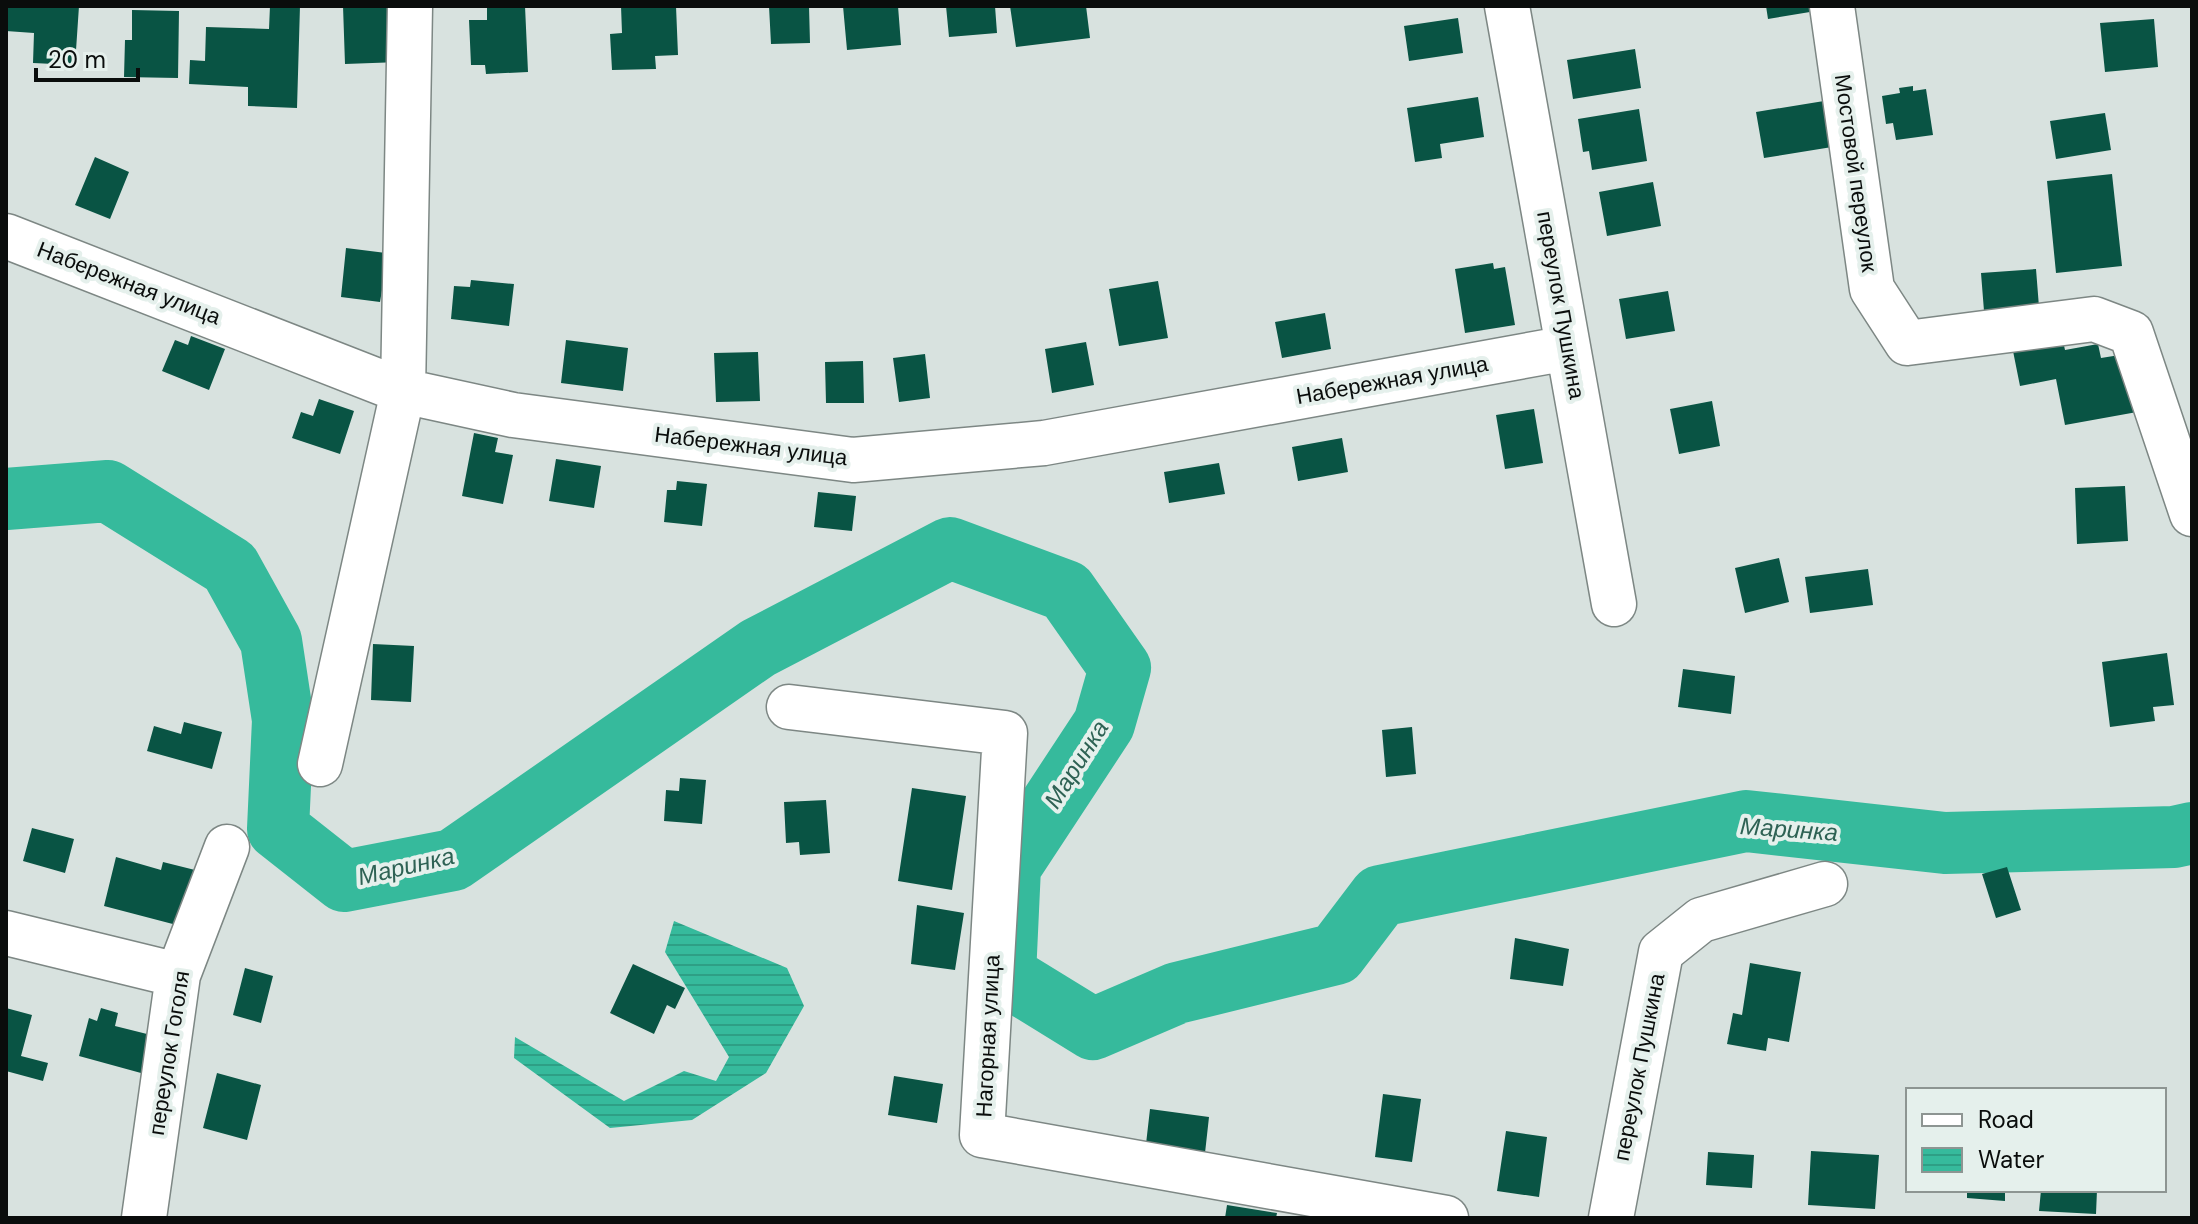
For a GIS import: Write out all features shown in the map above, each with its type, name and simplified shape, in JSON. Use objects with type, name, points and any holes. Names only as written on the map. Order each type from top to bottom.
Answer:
[{"type":"street","points":[[320,764],[403,391],[410,6]]},
{"type":"street","name":"переулок Пушкина","points":[[1507,6],[1614,604]]},
{"type":"street","name":"Мостовой переулок","points":[[1832,6],[1872,289],[1907,343],[2094,319],[2131,333],[2192,514]]},
{"type":"street","name":"Набережная улица","points":[[6,236],[403,391],[513,415],[853,460],[1044,443],[1568,348]]},
{"type":"street","name":"Нагорная улица","points":[[789,707],[1005,733],[982,1135],[1446,1218]]},
{"type":"street","name":"переулок Гоголя","points":[[144,1218],[178,975],[227,847]]},
{"type":"street","name":"переулок Пушкина","points":[[1611,1218],[1661,952],[1701,920],[1825,884]]},
{"type":"street","points":[[6,933],[178,975]]},
{"type":"water","points":[[674,921],[787,968],[804,1006],[766,1073],[692,1120],[610,1128],[514,1058],[515,1037],[624,1101],[684,1071],[716,1081],[729,1057],[665,952]]},
{"type":"building","points":[[6,6],[79,6],[75,65],[33,63],[34,33],[6,31]]},
{"type":"building","points":[[270,6],[300,6],[297,108],[248,106],[248,87],[189,84],[190,60],[205,61],[206,27],[269,29]]},
{"type":"building","points":[[343,6],[397,7],[400,62],[345,64]]},
{"type":"building","points":[[487,6],[525,6],[528,72],[486,74],[485,65],[471,65],[469,20],[487,20]]},
{"type":"building","points":[[621,6],[676,6],[678,55],[655,56],[656,69],[612,70],[610,34],[622,33]]},
{"type":"building","points":[[769,6],[809,6],[810,43],[771,44]]},
{"type":"building","points":[[843,6],[898,6],[901,45],[847,50]]},
{"type":"building","points":[[946,6],[995,6],[997,33],[949,37]]},
{"type":"building","points":[[1010,6],[1086,6],[1090,38],[1016,47]]},
{"type":"building","points":[[1766,6],[1815,6],[1816,11],[1768,19]]},
{"type":"building","points":[[132,10],[179,11],[178,78],[124,77],[125,40],[132,40]]},
{"type":"building","points":[[1458,18],[1463,53],[1409,61],[1404,26]]},
{"type":"building","points":[[2154,19],[2158,67],[2105,72],[2100,23]]},
{"type":"building","points":[[1635,49],[1641,88],[1573,99],[1567,60]]},
{"type":"building","points":[[1913,86],[1913,91],[1926,89],[1933,135],[1896,140],[1893,123],[1886,124],[1882,96],[1900,93],[1899,88]]},
{"type":"building","points":[[1478,97],[1484,137],[1440,144],[1442,158],[1415,162],[1407,108]]},
{"type":"building","points":[[1824,101],[1832,147],[1764,158],[1756,112]]},
{"type":"building","points":[[1639,109],[1647,161],[1592,170],[1589,151],[1583,152],[1578,119]]},
{"type":"building","points":[[2105,113],[2111,150],[2056,159],[2050,121]]},
{"type":"building","points":[[95,157],[129,172],[110,219],[75,205]]},
{"type":"building","points":[[2112,174],[2122,266],[2056,273],[2047,181]]},
{"type":"building","points":[[1653,182],[1661,226],[1607,236],[1599,192]]},
{"type":"building","points":[[346,248],[394,254],[390,291],[382,290],[380,302],[341,297]]},
{"type":"building","points":[[1493,263],[1494,269],[1505,267],[1515,325],[1465,333],[1455,269]]},
{"type":"building","points":[[2036,269],[2039,307],[1984,311],[1981,273]]},
{"type":"building","points":[[471,280],[514,284],[509,326],[451,319],[454,286],[470,287]]},
{"type":"building","points":[[1158,281],[1168,338],[1119,346],[1109,289]]},
{"type":"building","points":[[1668,291],[1675,331],[1626,339],[1619,299]]},
{"type":"building","points":[[1325,313],[1331,349],[1282,358],[1275,322]]},
{"type":"building","points":[[191,336],[225,349],[209,390],[162,371],[175,340],[188,345]]},
{"type":"building","points":[[566,340],[628,348],[623,391],[561,383]]},
{"type":"building","points":[[2063,341],[2065,350],[2098,344],[2101,358],[2126,354],[2137,412],[2065,425],[2056,379],[2020,386],[2013,351]]},
{"type":"building","points":[[1086,342],[1094,385],[1052,393],[1045,349]]},
{"type":"building","points":[[758,352],[760,401],[716,402],[714,353]]},
{"type":"building","points":[[925,354],[930,398],[899,402],[893,358]]},
{"type":"building","points":[[863,361],[864,403],[826,403],[825,362]]},
{"type":"building","points":[[319,399],[354,411],[340,454],[292,438],[301,412],[313,416]]},
{"type":"building","points":[[1712,401],[1720,446],[1679,454],[1670,409]]},
{"type":"building","points":[[1534,409],[1543,463],[1505,469],[1496,415]]},
{"type":"building","points":[[474,433],[498,438],[495,452],[513,455],[503,504],[462,496]]},
{"type":"building","points":[[1342,438],[1348,472],[1298,481],[1292,447]]},
{"type":"building","points":[[556,459],[601,466],[594,508],[549,501]]},
{"type":"building","points":[[1219,463],[1225,494],[1169,503],[1164,472]]},
{"type":"building","points":[[677,481],[707,484],[702,526],[664,522],[667,490],[676,490]]},
{"type":"building","points":[[2125,486],[2128,541],[2077,544],[2075,488]]},
{"type":"building","points":[[818,492],[856,496],[852,531],[814,527]]},
{"type":"building","points":[[1779,558],[1789,602],[1745,613],[1735,568]]},
{"type":"building","points":[[1868,569],[1873,605],[1810,613],[1805,577]]},
{"type":"building","points":[[373,644],[414,646],[411,702],[371,700]]},
{"type":"building","points":[[2167,653],[2174,705],[2153,707],[2155,721],[2110,727],[2102,662]]},
{"type":"building","points":[[1683,669],[1735,676],[1731,714],[1678,707]]},
{"type":"building","points":[[184,722],[222,732],[212,769],[147,751],[154,726],[181,734]]},
{"type":"building","points":[[1412,727],[1416,774],[1386,777],[1382,730]]},
{"type":"building","points":[[680,778],[706,780],[702,824],[664,821],[666,790],[679,791]]},
{"type":"building","points":[[912,788],[966,796],[952,890],[898,881]]},
{"type":"building","points":[[826,800],[830,853],[800,855],[799,842],[786,843],[784,802]]},
{"type":"building","points":[[32,828],[74,839],[65,873],[23,861]]},
{"type":"building","points":[[116,857],[161,870],[163,862],[203,872],[188,928],[104,906]]},
{"type":"building","points":[[2007,867],[2021,910],[1996,918],[1982,874]]},
{"type":"building","points":[[917,905],[964,913],[955,970],[911,964]]},
{"type":"building","points":[[1515,938],[1569,949],[1563,986],[1510,979]]},
{"type":"building","points":[[1750,963],[1801,972],[1789,1042],[1768,1038],[1766,1051],[1727,1044],[1733,1013],[1742,1015]]},
{"type":"building","points":[[633,964],[685,988],[675,1009],[667,1005],[654,1034],[610,1013]]},
{"type":"building","points":[[245,968],[273,976],[261,1023],[233,1015]]},
{"type":"building","points":[[6,1008],[32,1015],[21,1056],[48,1063],[43,1081],[6,1071]]},
{"type":"building","points":[[101,1008],[118,1013],[115,1026],[151,1035],[141,1073],[79,1056],[89,1018],[97,1021]]},
{"type":"building","points":[[217,1073],[261,1085],[247,1140],[203,1128]]},
{"type":"building","points":[[894,1076],[943,1084],[937,1123],[888,1115]]},
{"type":"building","points":[[1383,1094],[1421,1099],[1412,1162],[1375,1157]]},
{"type":"building","points":[[1150,1109],[1209,1117],[1205,1153],[1146,1144]]},
{"type":"building","points":[[1506,1131],[1547,1137],[1539,1197],[1497,1191]]},
{"type":"building","points":[[1811,1151],[1879,1155],[1875,1209],[1808,1205]]},
{"type":"building","points":[[1708,1152],[1754,1155],[1752,1188],[1706,1185]]},
{"type":"building","points":[[1967,1192],[2005,1192],[2005,1201],[1967,1198]]},
{"type":"building","points":[[2041,1192],[2097,1192],[2096,1214],[2039,1211]]},
{"type":"building","points":[[1227,1205],[1277,1213],[1276,1218],[1225,1218]]},
{"type":"waterway","name":"Маринка","points":[[6,499],[108,491],[230,567],[271,641],[283,720],[278,829],[344,881],[453,860],[758,648],[950,548],[1066,591],[1120,668],[1104,724],[1010,867],[1005,975],[1093,1029],[1177,993],[1336,954],[1380,896],[1746,821],[1945,843],[2174,837],[2192,833]]}]
